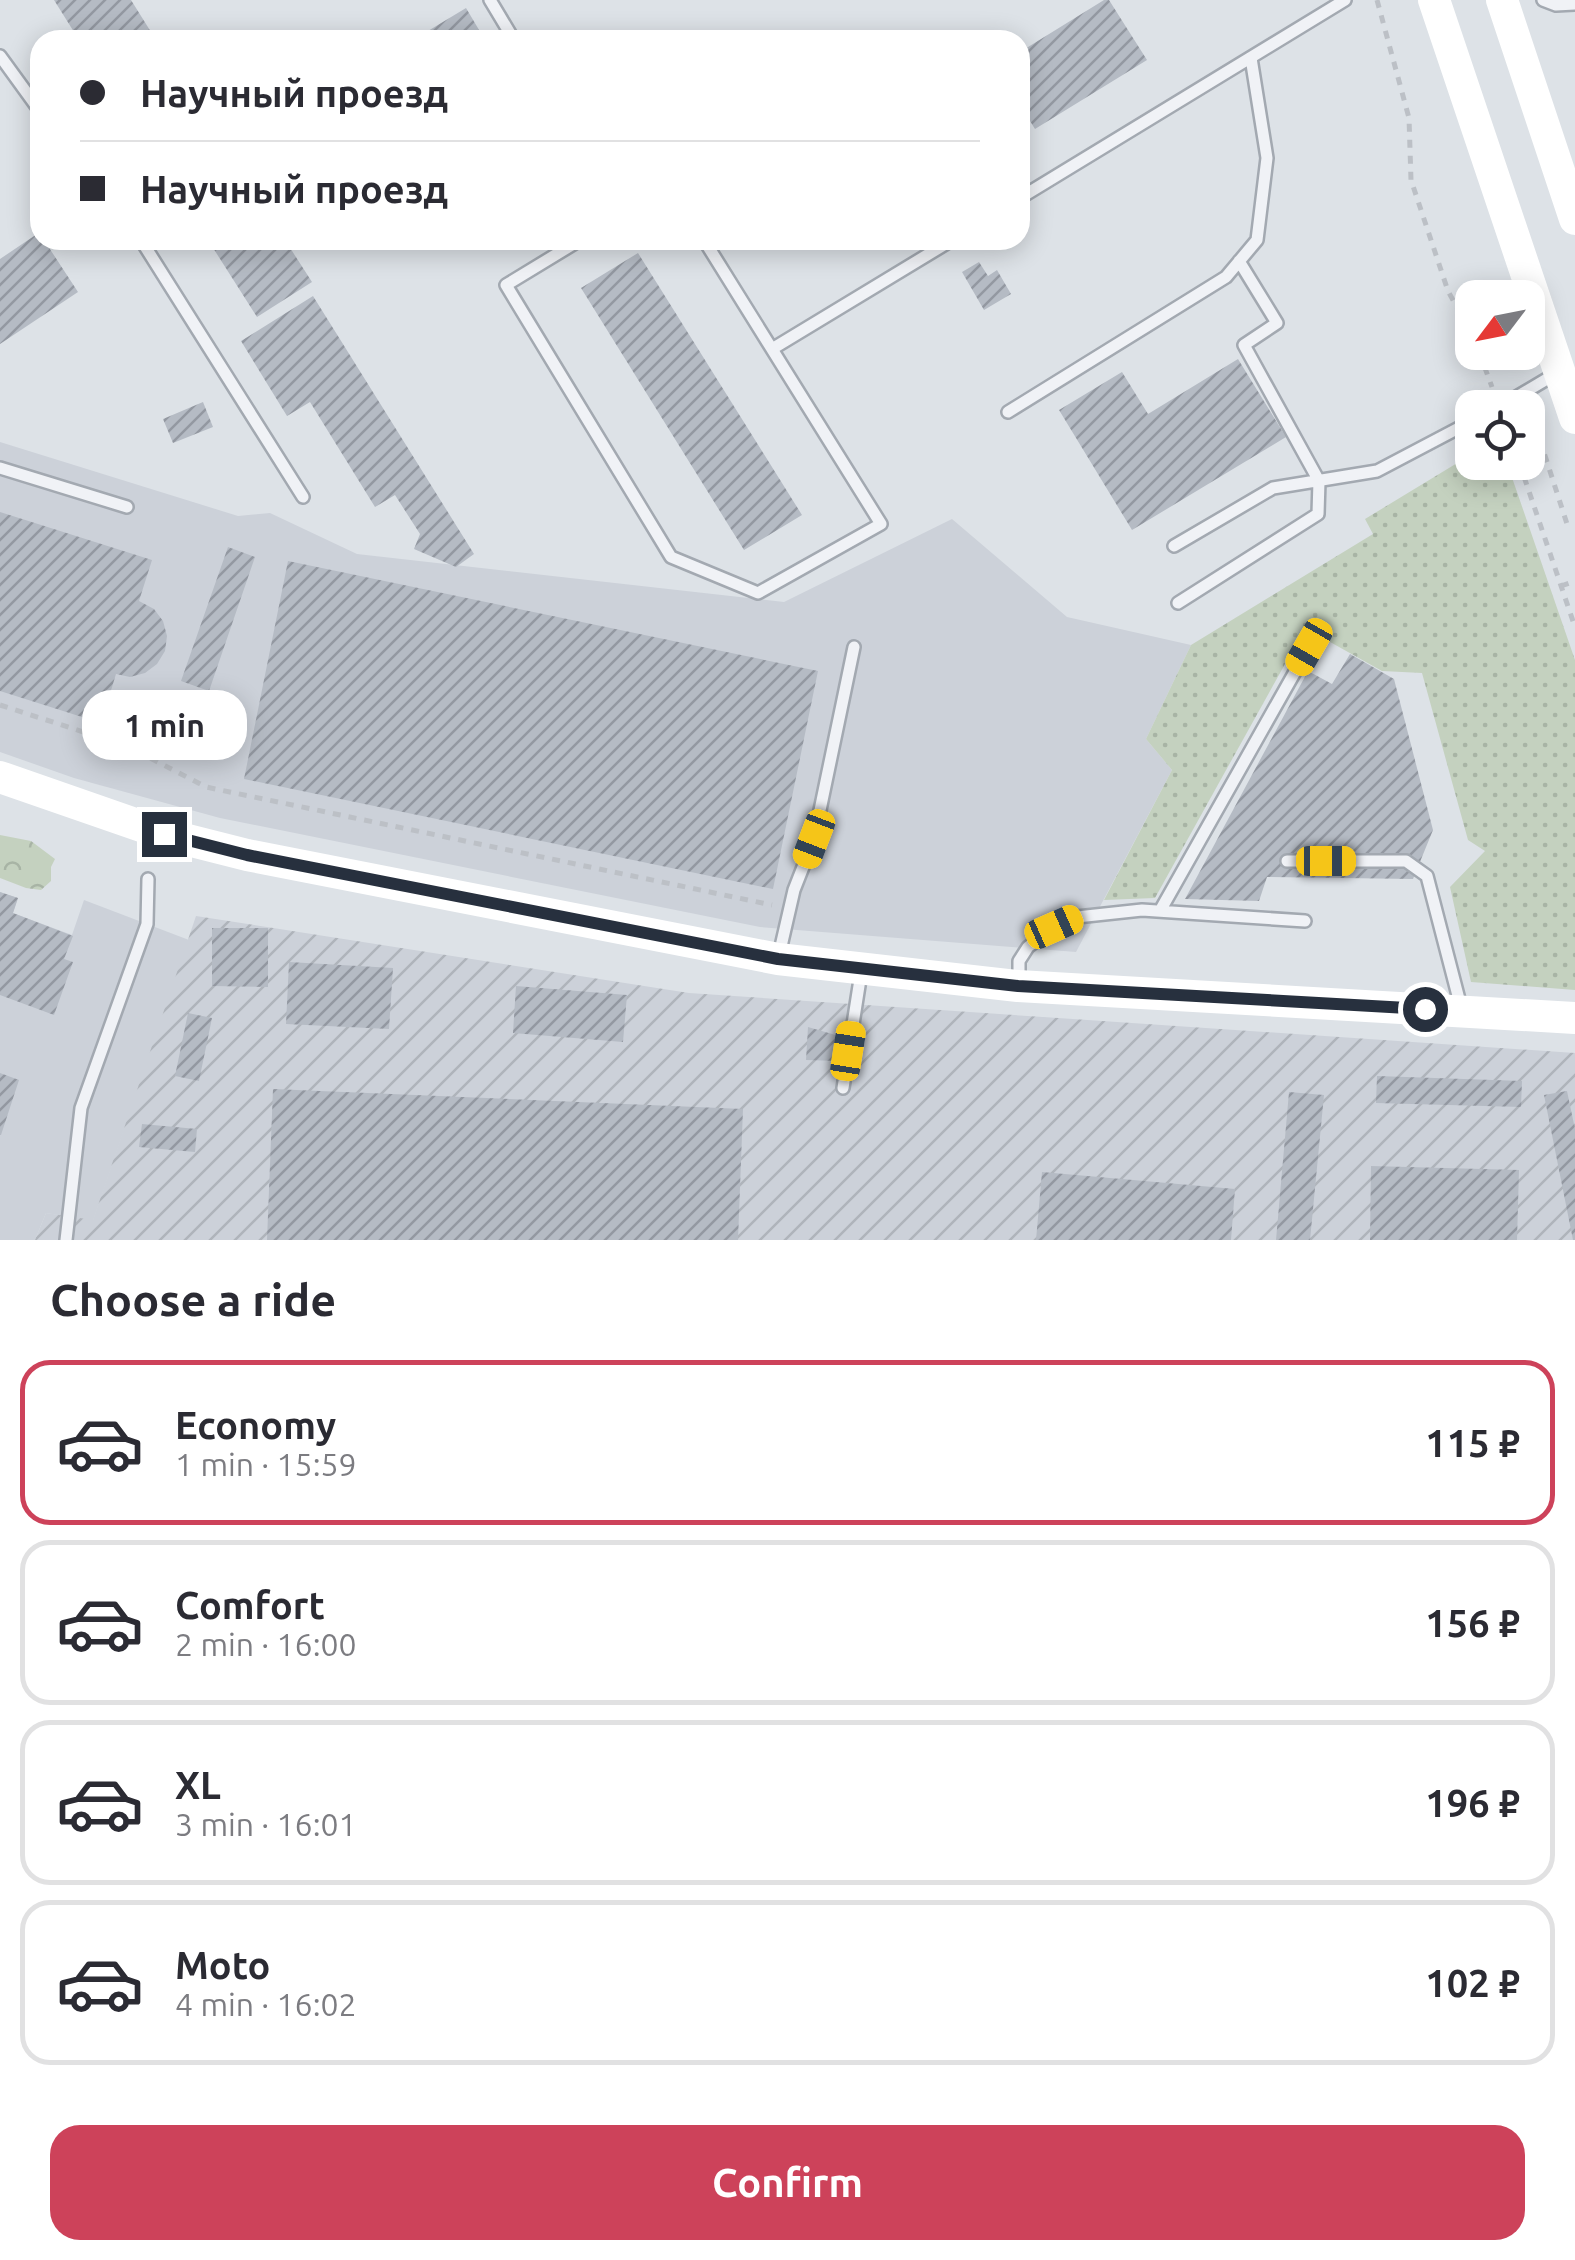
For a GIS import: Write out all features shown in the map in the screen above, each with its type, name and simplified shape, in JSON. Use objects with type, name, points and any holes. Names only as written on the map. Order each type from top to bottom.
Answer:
[{"type":"street","points":[[1434,0],[1575,418]]},
{"type":"street","points":[[1502,0],[1575,219]]},
{"type":"street","points":[[0,777],[164,834],[247,855],[778,959],[1018,986],[1575,1018]]},
{"type":"lane","points":[[490,0],[508,30]]},
{"type":"lane","points":[[1030,192],[1345,0]]},
{"type":"lane","points":[[1542,0],[1556,6],[1575,4]]},
{"type":"lane","points":[[0,56],[30,97]]},
{"type":"lane","points":[[1008,412],[1226,277],[1257,240],[1267,158],[1251,58]]},
{"type":"lane","points":[[146,250],[303,498]]},
{"type":"lane","points":[[564,250],[506,286],[671,557],[758,593],[881,524],[710,250]]},
{"type":"lane","points":[[772,349],[935,250]]},
{"type":"lane","points":[[1178,603],[1318,514],[1319,480],[1244,345],[1276,324],[1239,262]]},
{"type":"lane","points":[[1528,390],[1560,371]]},
{"type":"lane","points":[[1174,546],[1274,488],[1377,471],[1455,430]]},
{"type":"lane","points":[[0,468],[128,506]]},
{"type":"lane","points":[[778,959],[794,890],[814,839],[854,647]]},
{"type":"lane","points":[[1160,911],[1309,647]]},
{"type":"lane","points":[[1286,861],[1406,861],[1427,876],[1462,1011]]},
{"type":"lane","points":[[66,1240],[81,1108],[147,924],[148,880]]},
{"type":"lane","points":[[1018,986],[1019,962],[1028,947],[1054,927],[1077,917],[1142,910],[1305,920]]},
{"type":"lane","points":[[843,1088],[861,968]]},
{"type":"path","points":[[1377,0],[1409,118],[1411,180],[1455,304]]},
{"type":"path","points":[[1545,456],[1568,528]]},
{"type":"path","points":[[1525,480],[1575,626]]},
{"type":"path","points":[[1561,586],[1575,581]]},
{"type":"path","points":[[0,705],[127,746],[206,787],[790,908]]},
{"type":"shaded area","points":[[0,442],[238,516],[270,513],[357,554],[784,602],[952,519],[1067,617],[1191,645],[1146,739],[1172,770],[1076,952],[760,927],[220,818],[74,778],[0,752]]},
{"type":"shaded area","points":[[0,892],[18,898],[13,913],[72,935],[84,900],[189,940],[93,1221],[46,1213],[35,1240],[0,1240]]},
{"type":"shaded area","points":[[196,916],[689,993],[1575,1053],[1575,1240],[35,1240],[46,1213],[93,1220]]},
{"type":"green space","points":[[1455,464],[1455,480],[1513,480],[1575,660],[1575,990],[1471,982],[1450,887],[1485,851],[1468,840],[1422,673],[1382,671],[1305,628],[1155,898],[1104,900],[1172,770],[1146,739],[1191,645],[1373,534],[1365,519]]},
{"type":"green space","points":[[0,835],[31,841],[55,859],[51,881],[41,890],[0,878]]},
{"type":"building","points":[[54,0],[131,0],[150,30],[73,30]]},
{"type":"building","points":[[1109,0],[1147,60],[1035,129],[1030,121],[1030,46]]},
{"type":"building","points":[[466,8],[479,30],[430,30]]},
{"type":"building","points":[[30,239],[30,250],[51,250],[78,292],[0,344],[0,259]]},
{"type":"building","points":[[214,250],[291,250],[312,282],[257,317]]},
{"type":"building","points":[[638,253],[802,515],[744,550],[581,288]]},
{"type":"building","points":[[979,262],[988,276],[997,270],[1011,294],[984,310],[962,272]]},
{"type":"building","points":[[313,296],[474,554],[456,567],[414,549],[420,534],[395,495],[375,507],[310,402],[287,416],[241,341]]},
{"type":"building","points":[[1238,359],[1286,437],[1132,530],[1059,410],[1122,372],[1148,414]]},
{"type":"building","points":[[203,402],[213,427],[173,443],[163,419]]},
{"type":"building","points":[[0,512],[152,560],[139,601],[154,609],[163,621],[165,651],[145,673],[130,677],[116,674],[101,723],[0,691]]},
{"type":"building","points":[[228,547],[255,557],[209,691],[181,681]]},
{"type":"building","points":[[288,561],[818,671],[773,889],[244,779]]},
{"type":"building","points":[[1350,654],[1394,679],[1433,830],[1413,879],[1267,877],[1259,901],[1185,899],[1308,671],[1332,684]]},
{"type":"building","points":[[0,892],[18,898],[13,913],[73,936],[64,959],[73,962],[54,1015],[0,995]]},
{"type":"building","points":[[212,928],[268,928],[268,987],[212,986]]},
{"type":"building","points":[[289,962],[393,968],[389,1029],[286,1024]]},
{"type":"building","points":[[516,986],[627,995],[623,1042],[513,1033]]},
{"type":"building","points":[[188,1013],[212,1018],[199,1081],[175,1076]]},
{"type":"building","points":[[808,1027],[839,1036],[838,1061],[806,1060]]},
{"type":"building","points":[[0,1073],[19,1080],[1,1135],[0,1135]]},
{"type":"building","points":[[1377,1076],[1522,1081],[1521,1107],[1376,1103]]},
{"type":"building","points":[[273,1089],[743,1109],[738,1240],[267,1240]]},
{"type":"building","points":[[1567,1091],[1575,1129],[1575,1240],[1544,1095]]},
{"type":"building","points":[[1289,1092],[1324,1095],[1310,1240],[1276,1240]]},
{"type":"building","points":[[142,1124],[197,1129],[195,1152],[139,1147]]},
{"type":"building","points":[[1371,1166],[1519,1170],[1517,1240],[1370,1240]]},
{"type":"building","points":[[1042,1172],[1235,1189],[1231,1240],[1036,1240]]},
{"type":"route","points":[[164,834],[247,855],[778,959],[1018,986],[1425,1009]]}]
